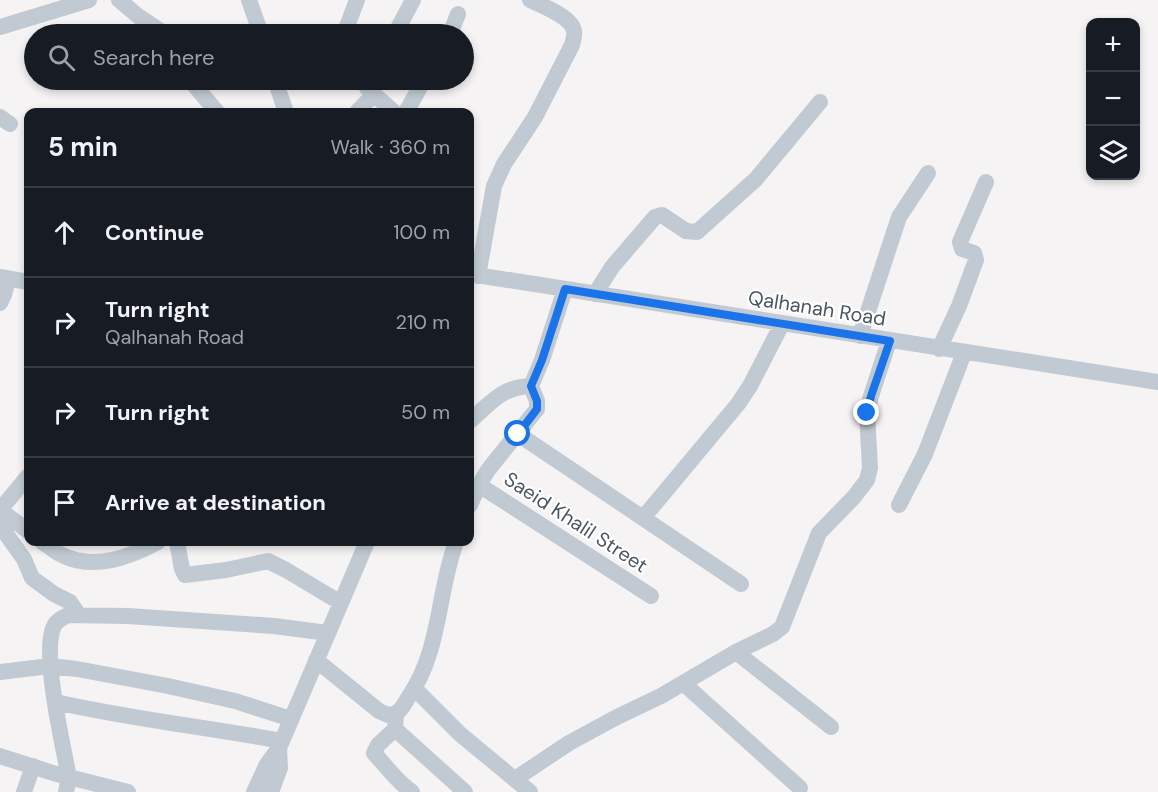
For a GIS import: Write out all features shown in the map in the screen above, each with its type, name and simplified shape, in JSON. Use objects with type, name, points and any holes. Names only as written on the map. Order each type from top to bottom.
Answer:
[{"type":"street","points":[[0,27],[89,0]]},
{"type":"street","points":[[119,0],[150,24]]},
{"type":"street","points":[[249,0],[258,24]]},
{"type":"street","points":[[348,24],[357,0]]},
{"type":"street","points":[[400,24],[413,0]]},
{"type":"street","points":[[474,275],[494,186],[504,164],[535,117],[572,45],[573,26],[556,5],[530,0]]},
{"type":"street","points":[[454,24],[458,14]]},
{"type":"street","points":[[198,90],[214,108]]},
{"type":"street","points":[[278,90],[285,108]]},
{"type":"street","points":[[360,108],[371,90]]},
{"type":"street","points":[[376,90],[391,108]]},
{"type":"street","points":[[408,108],[418,90]]},
{"type":"street","points":[[595,294],[612,267],[655,217],[662,215],[686,231],[697,232],[756,179],[820,102]]},
{"type":"street","points":[[860,336],[899,217],[928,173]]},
{"type":"street","points":[[939,349],[959,306],[976,260],[974,253],[962,249],[960,242],[986,182]]},
{"type":"street","name":"Qalhanah Road","points":[[474,275],[1158,382]]},
{"type":"street","points":[[0,303],[4,295],[4,278],[24,281]]},
{"type":"street","points":[[474,494],[478,484],[537,409],[537,401],[531,386],[565,289]]},
{"type":"street","points":[[643,518],[738,404],[750,386],[782,324]]},
{"type":"street","points":[[515,779],[569,743],[772,634],[785,623],[819,533],[867,480],[870,468],[867,413],[890,341]]},
{"type":"street","points":[[899,505],[925,454],[964,353]]},
{"type":"street","points":[[474,419],[507,390],[519,386],[531,386]]},
{"type":"street","points":[[518,434],[741,584]]},
{"type":"street","points":[[24,481],[2,511],[6,534],[24,559],[32,578],[70,602],[79,615]]},
{"type":"street","name":"Saeid Khalil Street","points":[[478,484],[651,596]]},
{"type":"street","points":[[2,511],[24,528]]},
{"type":"street","points":[[53,546],[62,555],[81,560],[113,560],[149,546]]},
{"type":"street","points":[[178,546],[185,575],[226,570],[268,561],[341,603]]},
{"type":"street","points":[[254,792],[267,764],[281,744],[365,546]]},
{"type":"street","points":[[400,789],[383,760],[374,753],[415,688],[426,666],[435,639],[449,561],[455,546]]},
{"type":"street","points":[[68,784],[50,666],[50,638],[57,621],[68,615],[79,615],[274,626],[328,633]]},
{"type":"street","points":[[736,652],[831,727]]},
{"type":"street","points":[[316,660],[379,711],[395,721],[465,792]]},
{"type":"street","points":[[0,672],[50,666],[188,690],[235,701],[291,719]]},
{"type":"street","points":[[683,683],[800,788]]},
{"type":"street","points":[[415,688],[460,734],[530,792]]},
{"type":"street","points":[[56,702],[171,725],[234,732],[281,744]]},
{"type":"street","points":[[271,792],[280,768],[281,744]]},
{"type":"street","points":[[0,756],[33,766],[68,784],[128,792]]},
{"type":"street","points":[[24,792],[33,766]]},
{"type":"route","points":[[518,434],[537,409],[537,401],[531,386],[565,289],[890,341],[867,413]]}]
